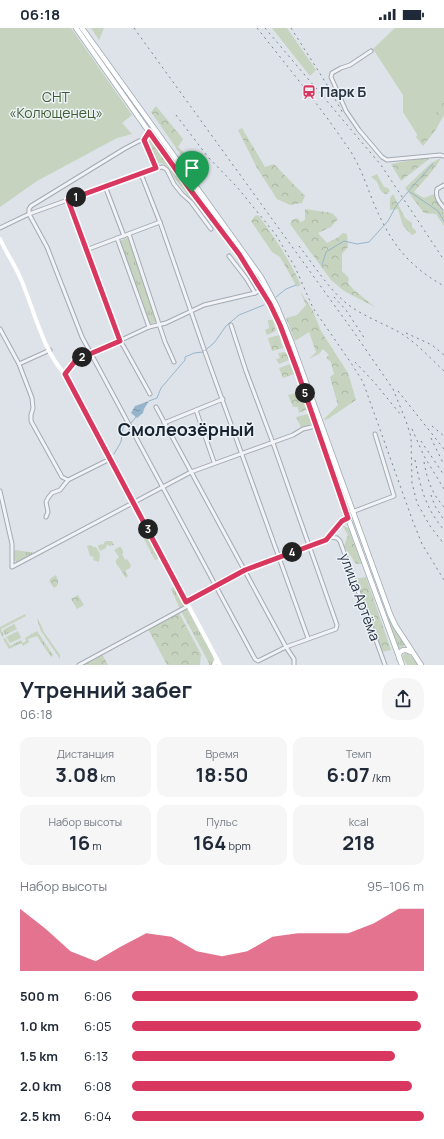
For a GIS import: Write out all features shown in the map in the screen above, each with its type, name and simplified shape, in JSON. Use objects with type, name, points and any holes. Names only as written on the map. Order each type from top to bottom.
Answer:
[{"type":"main road","points":[[76,28],[152,131]]},
{"type":"main road","points":[[82,28],[192,192],[277,307],[291,341],[391,617],[421,665]]},
{"type":"main road","points":[[264,288],[280,325],[402,665]]},
{"type":"main road","points":[[399,658],[400,652],[404,650],[408,650],[414,654]]},
{"type":"street","points":[[371,51],[350,65],[332,73],[330,77],[350,117],[382,157],[387,160],[440,155],[444,156]]},
{"type":"street","points":[[152,131],[144,140],[139,141],[31,206],[29,209],[29,214],[48,247],[82,337],[255,659],[258,661],[286,647],[337,628],[231,325]]},
{"type":"street","points":[[144,140],[156,168]]},
{"type":"street","points":[[0,228],[29,214],[156,168],[163,167],[167,170],[174,184],[191,202],[211,229]]},
{"type":"street","points":[[141,174],[160,222],[241,454],[308,638]]},
{"type":"street","points":[[444,185],[437,189],[436,193],[437,199],[444,208]]},
{"type":"street","points":[[105,186],[124,236]]},
{"type":"street","points":[[68,200],[120,341],[150,394]]},
{"type":"street","points":[[86,250],[160,222]]},
{"type":"street","points":[[129,234],[165,342],[174,362]]},
{"type":"street","points":[[117,238],[149,327]]},
{"type":"street","points":[[0,239],[20,277],[32,312],[59,368],[65,374],[220,665]]},
{"type":"street","points":[[229,256],[246,278],[255,293]]},
{"type":"street","points":[[65,374],[76,360],[149,327],[166,323],[204,305],[255,293],[264,288]]},
{"type":"street","points":[[0,329],[19,364],[32,398],[33,408],[31,421],[62,477],[68,480]]},
{"type":"street","points":[[19,364],[50,350]]},
{"type":"street","points":[[164,422],[223,399]]},
{"type":"street","points":[[156,407],[286,647],[294,659],[294,665]]},
{"type":"street","points":[[196,410],[214,462]]},
{"type":"street","points":[[0,491],[12,544],[12,567],[191,472],[214,462],[273,443],[293,435],[303,429],[316,426]]},
{"type":"street","points":[[352,512],[394,496],[375,434]]},
{"type":"street","points":[[46,517],[48,512],[46,502],[52,493],[64,488],[68,480],[110,459]]},
{"type":"street","points":[[79,665],[187,604],[216,585],[245,570],[326,540],[342,521],[348,518]]},
{"type":"street","name":"улица Артёма","points":[[329,537],[337,538],[340,541],[385,665]]},
{"type":"street","points":[[214,665],[217,659]]},
{"type":"green space","name":"СНТ «Колющенец»","points":[[0,28],[71,28],[132,115],[122,123],[132,134],[117,138],[37,181],[0,207]]},
{"type":"green space","points":[[91,28],[104,28],[99,40]]},
{"type":"green space","points":[[272,28],[287,28],[316,70],[310,76]]},
{"type":"green space","points":[[395,28],[444,28],[444,100],[420,139],[403,112],[403,95],[373,49]]},
{"type":"green space","points":[[444,91],[444,115],[435,131],[423,146],[416,137]]},
{"type":"green space","points":[[156,106],[183,139],[178,147],[189,157],[186,162],[151,112]]},
{"type":"green space","points":[[242,128],[265,167],[274,164],[305,196],[302,203],[290,205],[277,199],[257,168],[238,130]]},
{"type":"green space","points":[[147,137],[151,137],[202,208],[200,210],[179,184],[168,167],[164,164],[156,162],[147,142]]},
{"type":"green space","points":[[428,157],[429,159],[401,181],[391,164]]},
{"type":"green space","points":[[441,158],[432,172],[414,192],[424,198],[434,194],[444,213],[444,226],[436,214],[424,213],[405,188],[431,163]]},
{"type":"green space","points":[[377,174],[384,187],[388,188],[390,191],[387,194],[381,191],[377,182],[371,177]]},
{"type":"green space","points":[[393,194],[405,218],[412,223],[412,227],[416,233],[412,235],[403,226],[398,209],[390,210],[390,198]]},
{"type":"green space","points":[[305,209],[332,213],[338,219],[331,227],[318,233],[327,243],[343,233],[347,234],[348,247],[342,254],[342,271],[349,278],[348,283],[354,290],[375,307],[344,291],[331,280],[290,224],[292,220],[297,218],[301,222],[305,220]]},
{"type":"green space","points":[[258,215],[281,249],[301,285],[297,287],[280,257],[272,252],[251,221]]},
{"type":"green space","points":[[129,237],[158,321],[149,324],[120,241]]},
{"type":"green space","points":[[300,291],[313,311],[321,331],[348,373],[356,400],[328,419],[323,420],[338,405],[330,377],[334,374],[331,362],[326,358],[329,355],[323,349],[319,354],[309,359],[316,352],[309,332],[295,341],[286,318],[297,315],[306,305]]},
{"type":"green space","points":[[268,320],[273,320],[276,331],[267,335],[265,330],[269,328]]},
{"type":"green space","points":[[279,335],[283,348],[272,351],[268,338]]},
{"type":"green space","points":[[287,352],[289,360],[279,364],[276,359],[280,358],[278,353]]},
{"type":"green space","points":[[290,364],[294,374],[283,378],[279,368]]},
{"type":"green space","points":[[301,392],[308,409],[299,413],[298,407],[293,407],[288,395]]},
{"type":"green space","points":[[308,414],[312,424],[301,427],[296,417]]},
{"type":"green space","points":[[342,525],[348,528],[362,564],[356,564],[344,546],[348,535]]},
{"type":"green space","points":[[147,535],[158,559],[155,560],[143,537]]},
{"type":"green space","points":[[105,541],[112,541],[114,545],[109,546],[107,544],[106,548],[100,551],[98,546],[101,544],[103,545]]},
{"type":"green space","points":[[90,545],[96,547],[100,554],[99,562],[93,560],[94,557],[90,556],[87,546]]},
{"type":"green space","points":[[121,547],[123,551],[122,554],[125,560],[127,559],[131,565],[130,568],[125,571],[128,576],[126,578],[116,563],[116,560],[119,557],[114,550]]},
{"type":"green space","points":[[15,550],[36,553],[16,562],[12,555]]},
{"type":"green space","points":[[56,575],[58,583],[54,588],[49,581]]},
{"type":"green space","points":[[366,577],[391,650],[382,652],[355,579]]},
{"type":"green space","points":[[174,587],[183,603],[186,605],[180,609],[171,589]]},
{"type":"green space","points":[[78,595],[84,605],[77,609],[71,599]]},
{"type":"green space","points":[[186,609],[188,610],[213,656],[214,661],[212,665],[209,665],[181,611]]},
{"type":"green space","points":[[179,613],[201,654],[200,665],[167,665],[148,629]]},
{"type":"green space","points":[[25,614],[26,616],[1,629],[4,636],[2,637],[0,627]]},
{"type":"green space","points":[[387,617],[405,646],[398,650]]},
{"type":"green space","points":[[37,619],[60,655],[60,659],[41,631]]},
{"type":"green space","points":[[14,624],[17,629],[5,635],[3,630]]},
{"type":"green space","points":[[18,631],[21,638],[10,643],[6,637]]},
{"type":"green space","points":[[37,631],[53,655],[51,657],[37,636],[28,639],[29,642],[23,646],[21,643],[9,649],[3,639],[5,638],[10,646],[21,640],[23,643],[26,641],[25,638]]},
{"type":"green space","points":[[407,652],[418,665],[407,665],[402,656]]},
{"type":"green space","points":[[102,654],[108,665],[82,665]]},
{"type":"water","points":[[149,401],[143,413],[137,418],[131,413],[135,406]]},
{"type":"waterway","points":[[322,265],[326,252],[344,241],[357,244],[369,242],[388,221],[396,206],[433,164]]},
{"type":"waterway","points":[[410,192],[438,211],[444,221]]},
{"type":"waterway","points":[[276,297],[286,289],[296,285]]},
{"type":"waterway","points":[[149,401],[157,398],[161,388],[185,360],[185,357],[194,353],[203,352],[214,343],[226,326],[239,315],[264,305]]},
{"type":"waterway","points":[[114,454],[121,442],[123,427],[132,422],[136,417]]},
{"type":"railway","points":[[134,28],[353,331],[393,389],[411,437],[412,483],[417,503],[430,526],[444,544]]},
{"type":"railway","points":[[257,28],[317,104],[351,152],[360,169],[378,214],[392,239],[409,260],[430,278],[444,286]]},
{"type":"railway","points":[[265,28],[381,165],[444,260]]},
{"type":"railway","points":[[291,28],[326,83],[344,115]]},
{"type":"railway","points":[[176,115],[208,157],[237,187],[276,235],[295,267],[313,308],[363,382],[422,544],[444,580]]},
{"type":"railway","points":[[299,246],[339,297],[364,315],[404,335],[444,371]]},
{"type":"railway","points":[[334,297],[346,310],[365,339]]},
{"type":"railway","points":[[406,333],[432,345],[444,355]]},
{"type":"railway","points":[[355,362],[374,382],[401,415]]},
{"type":"railway","points":[[398,391],[444,449]]},
{"type":"railway","points":[[432,426],[444,436]]},
{"type":"railway","points":[[412,429],[424,456],[444,489]]},
{"type":"railway","points":[[431,438],[444,465]]},
{"type":"railway","points":[[421,441],[444,475]]},
{"type":"railway","points":[[415,460],[419,480],[428,505],[444,530]]},
{"type":"railway","points":[[424,462],[431,486],[436,497],[444,507]]},
{"type":"railway","points":[[431,495],[435,506],[444,520]]},
{"type":"place","name":"Парк Б","points":[[309,92]]},
{"type":"district","name":"Смолеозёрный","points":[[186,430]]},
{"type":"route","points":[[149,132],[192,192],[239,254],[270,304],[280,325],[297,370],[348,518],[342,521],[326,540],[245,570],[186,602],[65,374],[76,360],[120,341],[68,200],[156,168],[144,140],[149,132]]}]
